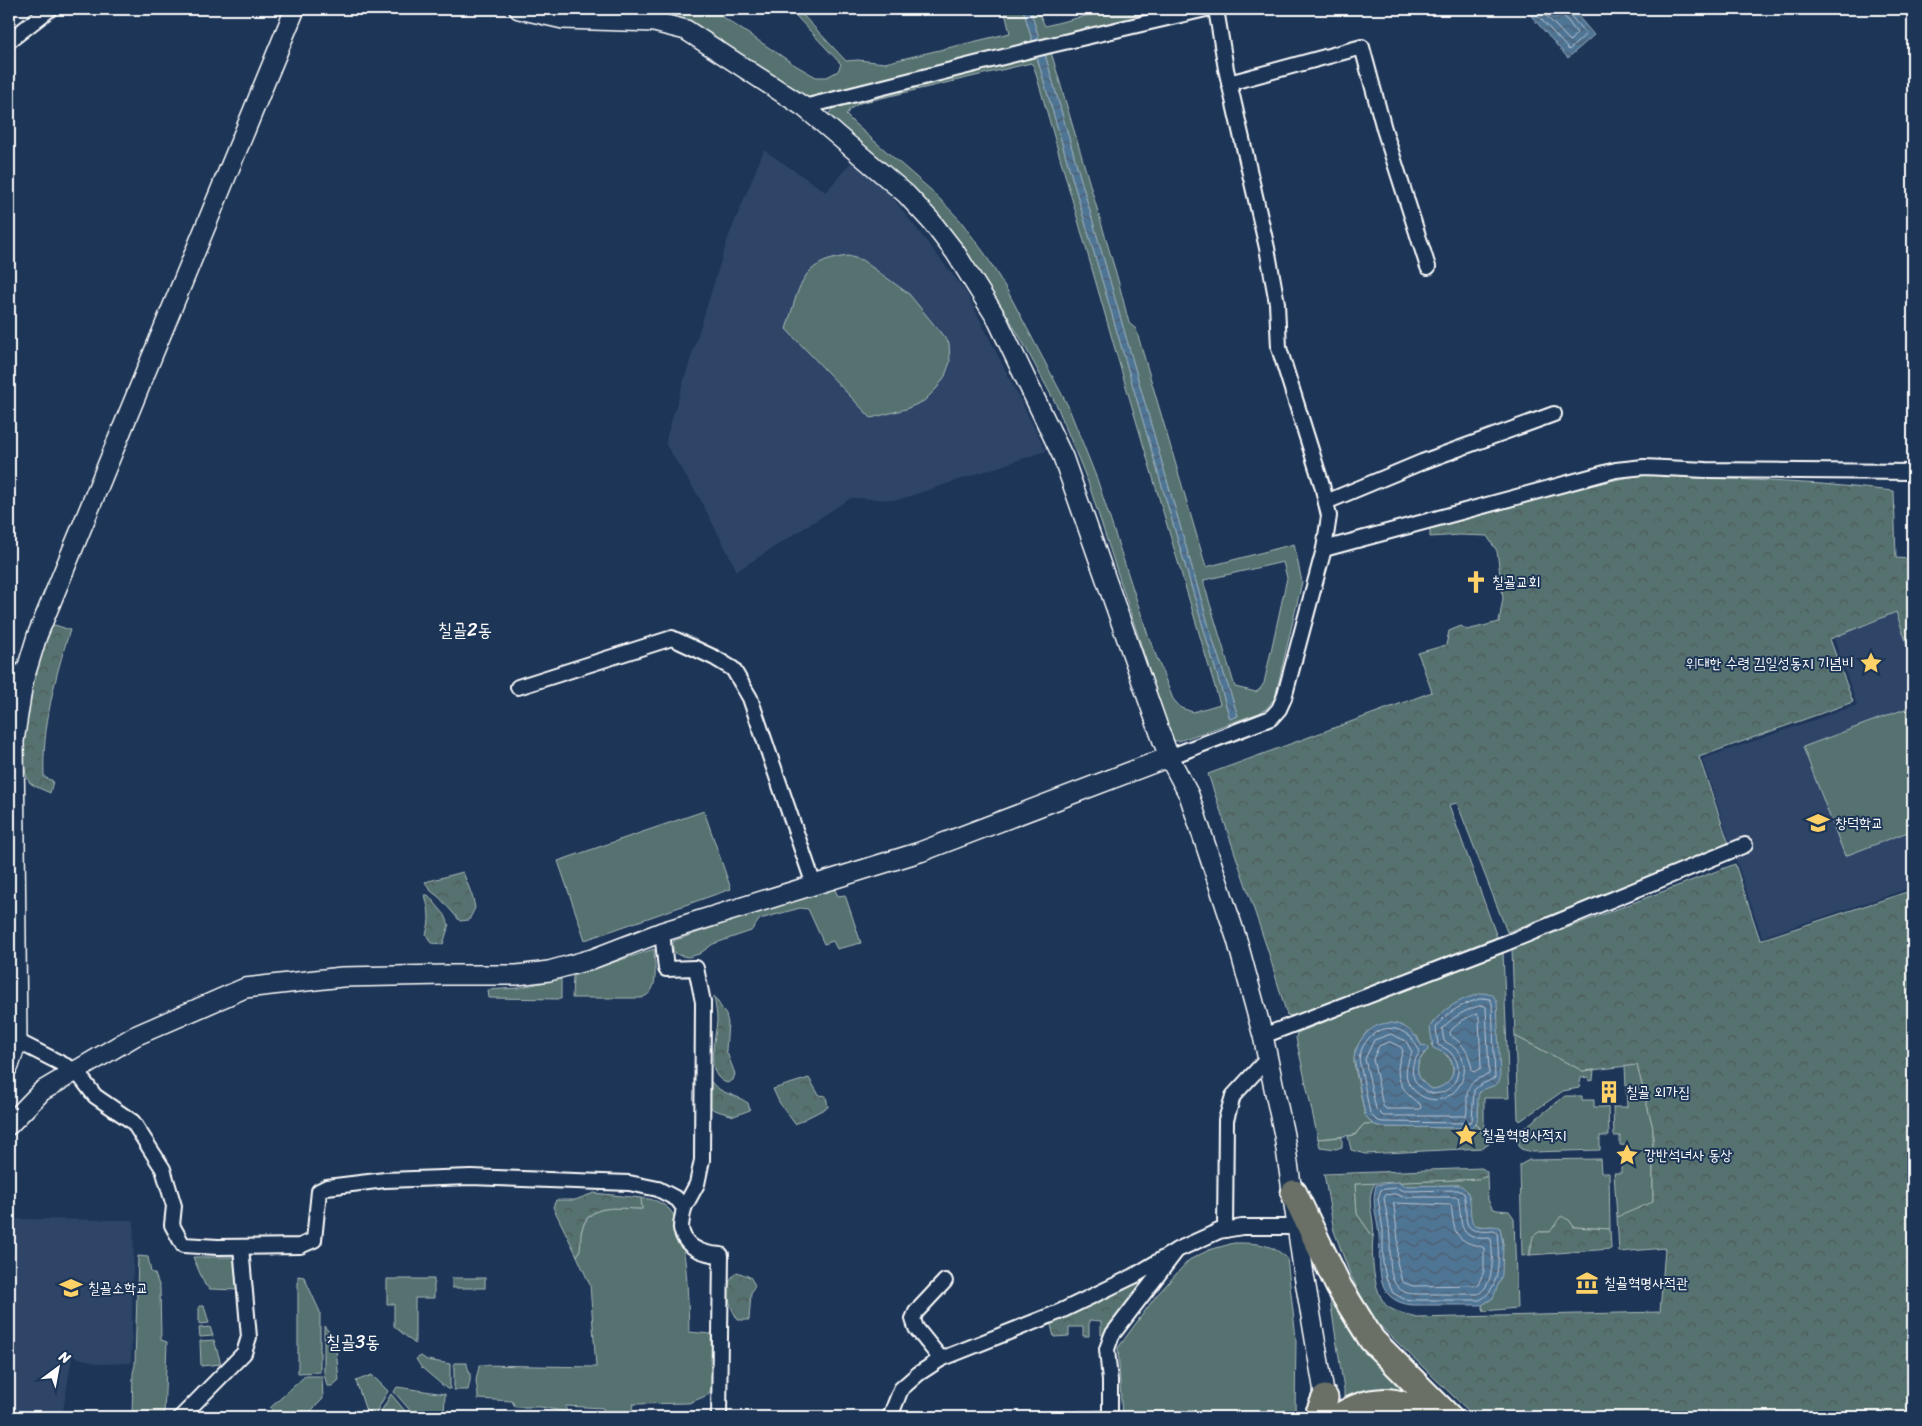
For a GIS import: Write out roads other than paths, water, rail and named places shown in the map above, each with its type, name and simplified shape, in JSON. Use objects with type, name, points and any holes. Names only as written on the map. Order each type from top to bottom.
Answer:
[{"type":"highway","points":[[1294,1193],[1339,1287],[1372,1340],[1449,1417]]},
{"type":"highway","points":[[1326,1413],[1374,1401],[1397,1402],[1426,1417]]},
{"type":"street","points":[[9,41],[50,9]]},
{"type":"street","points":[[519,9],[563,19],[654,22],[686,30],[804,107],[906,194],[931,221],[955,252],[997,319],[1063,458],[1169,757],[1189,795],[1237,940],[1268,1058],[1294,1193],[1297,1227],[1326,1413]]},
{"type":"street","points":[[804,107],[1206,9]]},
{"type":"street","points":[[9,1125],[42,1091],[135,1036],[245,988],[342,977],[516,975],[548,971],[592,959],[662,932],[920,852],[1271,718],[1279,709],[1284,698],[1324,549],[1328,516],[1326,502],[1279,348],[1277,303],[1267,248],[1229,83],[1216,9]]},
{"type":"street","points":[[9,1066],[13,1040],[14,741],[23,682],[37,636],[292,12]]},
{"type":"street","points":[[1229,83],[1362,47],[1384,129],[1428,267]]},
{"type":"street","points":[[1326,502],[1422,462],[1554,414]]},
{"type":"street","points":[[1324,549],[1616,470],[1644,467],[1706,470],[1913,472]]},
{"type":"street","points":[[518,687],[672,638],[715,658],[733,669],[750,698],[814,885]]},
{"type":"street","points":[[9,667],[23,682]]},
{"type":"street","points":[[1263,1036],[1506,943],[1745,845]]},
{"type":"street","points":[[662,932],[666,969],[696,968],[703,1002],[702,1160],[697,1184],[684,1208],[681,1229],[689,1245],[705,1254],[721,1255],[719,1417]]},
{"type":"street","points":[[13,1040],[76,1071],[95,1096],[133,1122],[163,1169],[174,1206],[172,1225],[183,1245],[218,1248],[300,1246],[314,1240],[319,1190],[327,1187],[385,1180],[471,1177],[629,1183],[658,1189],[677,1199],[684,1208]]},
{"type":"street","points":[[1225,1230],[1226,1120],[1233,1096],[1268,1058]]},
{"type":"street","points":[[890,1417],[901,1389],[918,1374],[941,1359],[1059,1312],[1134,1276],[1177,1250],[1225,1230],[1242,1227],[1297,1227]]},
{"type":"street","points":[[182,1417],[244,1353],[249,1337],[241,1247]]},
{"type":"street","points":[[1110,1417],[1110,1381],[1107,1349],[1112,1335],[1177,1250]]},
{"type":"street","points":[[941,1359],[916,1328],[913,1320],[916,1312],[945,1281]]},
{"type":"water","points":[[1023,9],[1030,9],[1040,41],[1033,43]]},
{"type":"water","points":[[1525,9],[1572,9],[1594,35],[1568,58]]},
{"type":"water","points":[[1044,51],[1213,641],[1238,716],[1230,719],[1036,54]]},
{"type":"water","points":[[1483,993],[1493,995],[1497,1002],[1500,1079],[1494,1086],[1479,1093],[1478,1117],[1474,1125],[1469,1128],[1382,1127],[1373,1124],[1365,1115],[1354,1058],[1358,1045],[1365,1035],[1373,1028],[1383,1024],[1393,1023],[1404,1026],[1421,1045],[1427,1046],[1428,1050],[1419,1060],[1419,1076],[1432,1089],[1438,1088],[1444,1085],[1452,1076],[1453,1066],[1447,1055],[1433,1048],[1430,1027],[1440,1014],[1453,1005]]},
{"type":"water","points":[[1398,1182],[1404,1186],[1459,1185],[1468,1192],[1473,1224],[1476,1226],[1500,1228],[1503,1244],[1502,1275],[1493,1298],[1482,1305],[1412,1305],[1399,1302],[1390,1296],[1381,1279],[1379,1235],[1374,1198],[1376,1185]]},
{"type":"place","name":"칠골교회","points":[[1476,582]]},
{"type":"place","name":"위대한 수령 김일성동지 기념비","points":[[1871,663]]},
{"type":"place","name":"창덕학교","points":[[1818,823]]},
{"type":"place","name":"칠골 외가집","points":[[1609,1092]]},
{"type":"place","name":"칠골혁명사적지","points":[[1466,1135]]},
{"type":"place","name":"강반석녀사 동상","points":[[1627,1155]]},
{"type":"place","name":"칠골혁명사적관","points":[[1587,1283]]},
{"type":"place","name":"칠골소학교","points":[[71,1288]]},
{"type":"district","name":"칠골2동","points":[[465,630]]},
{"type":"district","name":"칠골3동","points":[[353,1342]]}]
